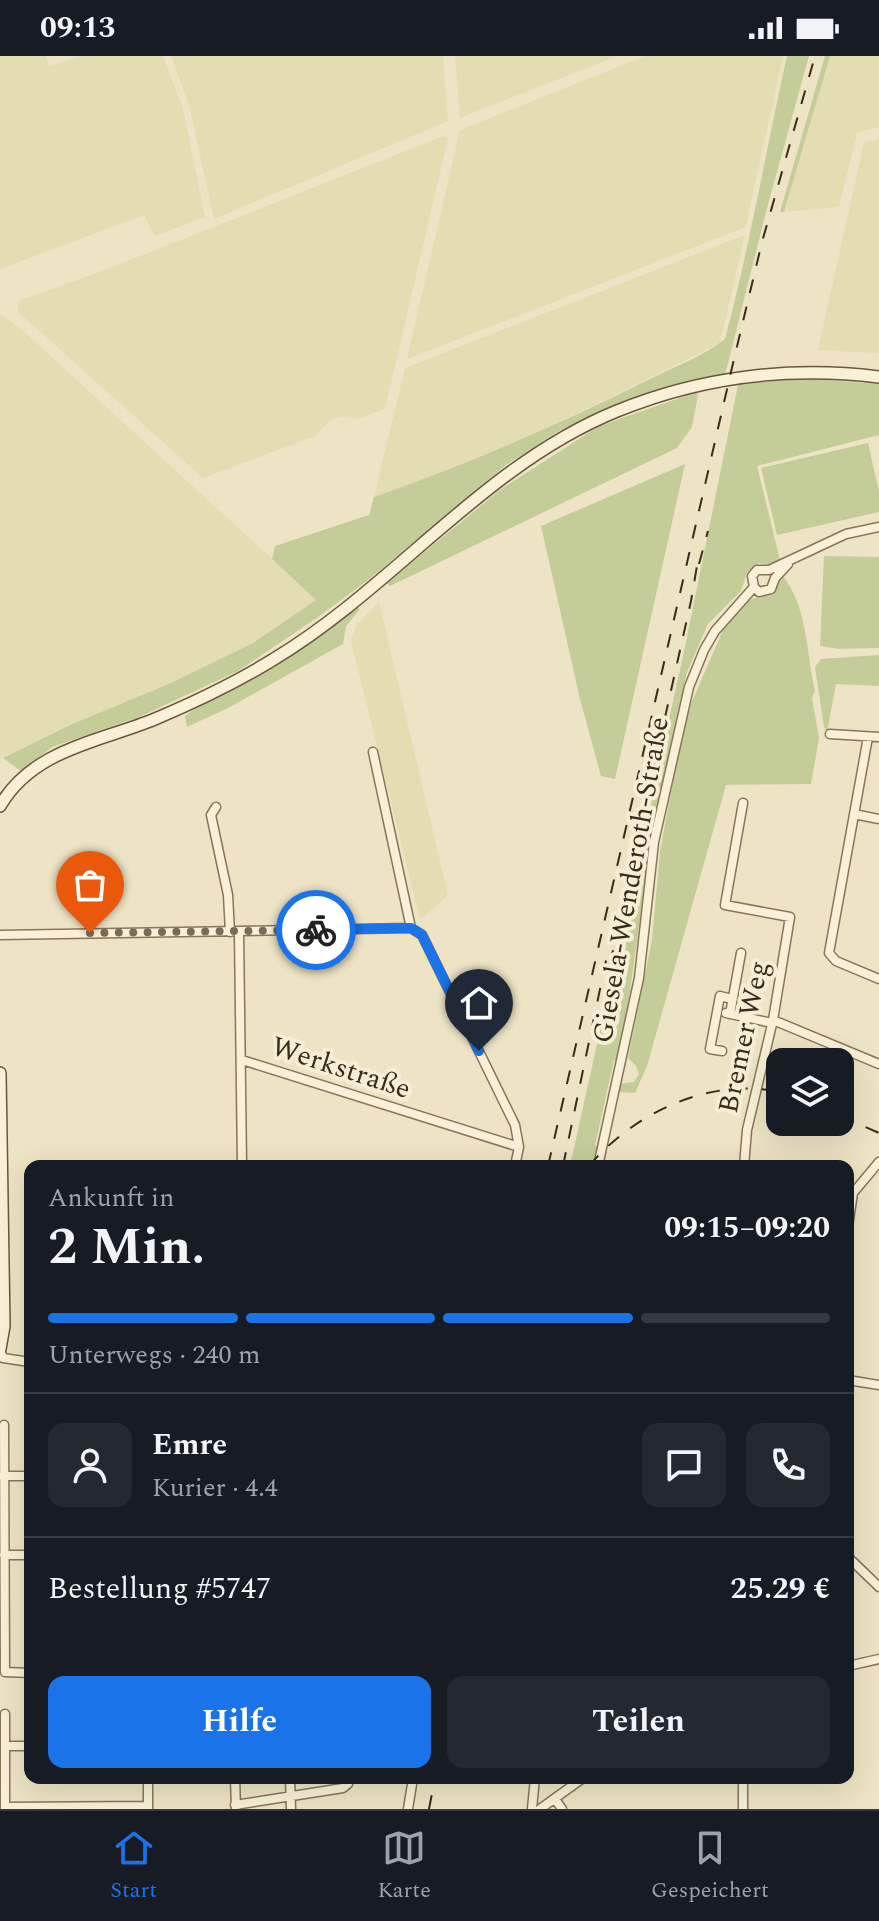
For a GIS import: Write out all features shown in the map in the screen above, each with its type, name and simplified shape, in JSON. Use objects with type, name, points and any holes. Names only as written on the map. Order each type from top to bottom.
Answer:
[{"type":"main road","points":[[0,806],[20,779],[57,754],[163,715],[274,659],[354,601],[508,473],[558,440],[604,417],[672,392],[747,377],[800,371],[879,377]]},
{"type":"main road","points":[[0,1073],[4,1326],[0,1350]]},
{"type":"street","points":[[772,574],[790,561],[846,534],[879,527]]},
{"type":"street","points":[[757,570],[772,574],[774,584],[766,592],[759,592],[754,587],[752,576],[757,570]]},
{"type":"street","name":"Giesela-Wenderoth-Straße","points":[[599,1160],[639,978],[654,842],[689,687],[715,631],[754,587]]},
{"type":"street","points":[[830,734],[879,737]]},
{"type":"street","points":[[868,737],[829,953],[836,961],[879,979]]},
{"type":"street","points":[[373,752],[374,774],[411,928]]},
{"type":"street","name":"Bremer Weg","points":[[743,803],[725,905],[790,917],[772,1022],[747,1130],[744,1160]]},
{"type":"street","points":[[216,807],[211,815],[235,932],[242,1060],[242,1160]]},
{"type":"street","points":[[854,814],[879,819]]},
{"type":"street","points":[[0,935],[411,928],[422,935],[515,1125],[519,1147],[516,1160]]},
{"type":"street","points":[[730,1014],[741,953]]},
{"type":"street","points":[[722,1051],[710,1049],[720,996],[732,999]]},
{"type":"street","points":[[717,1012],[772,1022],[879,1064]]},
{"type":"street","name":"Werkstraße","points":[[242,1060],[519,1147]]},
{"type":"street","points":[[854,1192],[879,1162]]},
{"type":"street","points":[[854,1183],[860,1184]]},
{"type":"street","points":[[0,1350],[3,1358],[24,1361]]},
{"type":"street","points":[[854,1381],[879,1385]]},
{"type":"street","points":[[4,1425],[2,1590],[5,1672],[24,1673]]},
{"type":"street","points":[[3,1476],[24,1476]]},
{"type":"street","points":[[4,1555],[24,1555]]},
{"type":"street","points":[[854,1563],[879,1587]]},
{"type":"street","points":[[854,1665],[879,1659]]},
{"type":"street","points":[[5,1714],[5,1808],[148,1808],[148,1784]]},
{"type":"street","points":[[5,1746],[24,1746]]},
{"type":"street","points":[[235,1784],[236,1807],[343,1788],[348,1784]]},
{"type":"street","points":[[290,1784],[291,1809]]},
{"type":"street","points":[[408,1809],[412,1784]]},
{"type":"street","points":[[532,1809],[534,1784]]},
{"type":"street","points":[[540,1809],[575,1784]]},
{"type":"street","points":[[743,1784],[743,1809]]},
{"type":"street","points":[[555,1799],[562,1809]]},
{"type":"shaded area","points":[[0,56],[46,56],[49,66],[82,56],[163,56],[183,109],[205,217],[155,236],[144,215],[0,269]]},
{"type":"shaded area","points":[[171,56],[443,56],[448,121],[214,219],[189,105]]},
{"type":"shaded area","points":[[455,56],[617,56],[460,118]]},
{"type":"shaded area","points":[[645,56],[783,56],[746,227],[407,359],[460,130]]},
{"type":"shaded area","points":[[830,56],[879,56],[879,127],[857,133],[839,207],[784,212]]},
{"type":"shaded area","points":[[444,136],[448,138],[385,409],[358,419],[341,416],[332,419],[315,436],[203,478],[17,311],[20,300],[92,275]]},
{"type":"shaded area","points":[[879,139],[879,353],[818,350],[864,143]]},
{"type":"shaded area","points":[[745,235],[720,343],[523,440],[374,497],[405,368]]},
{"type":"shaded area","points":[[0,314],[21,329],[317,600],[253,643],[0,759]]},
{"type":"shaded area","points":[[379,602],[448,895],[420,920],[351,641],[357,624]]},
{"type":"green space","points":[[787,56],[809,56],[725,375],[674,385],[629,400],[559,431],[506,465],[367,581],[238,671],[139,717],[52,747],[21,771],[3,758],[253,643],[316,600],[272,559],[275,546],[369,515],[374,497],[548,427],[689,361],[725,339]]},
{"type":"green space","points":[[825,56],[830,56],[784,212],[780,212]]},
{"type":"green space","points":[[800,378],[879,384],[879,435],[757,466],[780,560],[772,565],[759,563],[747,572],[741,591],[708,624],[687,672],[651,840],[625,1027],[617,1061],[614,1060],[595,1145],[601,1150],[592,1160],[571,1160],[685,647],[738,385]]},
{"type":"green space","points":[[697,392],[692,427],[677,448],[390,586],[387,583],[500,490],[599,426]]},
{"type":"green space","points":[[868,443],[879,492],[879,512],[777,535],[761,468]]},
{"type":"green space","points":[[685,464],[615,779],[601,776],[580,699],[541,526]]},
{"type":"green space","points":[[824,556],[879,557],[879,648],[820,646]]},
{"type":"green space","points":[[782,575],[791,588],[801,615],[815,691],[812,698],[819,738],[811,784],[726,785],[647,1066],[635,1093],[618,1092],[619,1084],[634,1082],[639,1074],[628,1058],[652,940],[660,852],[684,720],[723,630],[751,599],[776,591]]},
{"type":"green space","points":[[356,606],[360,609],[346,626],[343,644],[228,708],[187,727],[185,716],[204,702]]},
{"type":"green space","points":[[879,655],[879,686],[836,684],[827,732],[815,667],[821,659]]},
{"type":"railway","points":[[549,1160],[762,242],[815,56]]},
{"type":"railway","points":[[699,564],[708,531]]},
{"type":"railway","points":[[610,964],[699,554]]},
{"type":"railway","points":[[564,1160],[608,951]]},
{"type":"railway","points":[[595,1160],[628,1130],[676,1103],[727,1090],[766,1090]]},
{"type":"railway","points":[[854,1122],[879,1133]]},
{"type":"railway","points":[[429,1809],[434,1784]]},
{"type":"way so far","points":[[90,933],[316,930]]},
{"type":"route","points":[[316,930],[411,928],[417,931],[422,935],[479,1051]]}]
